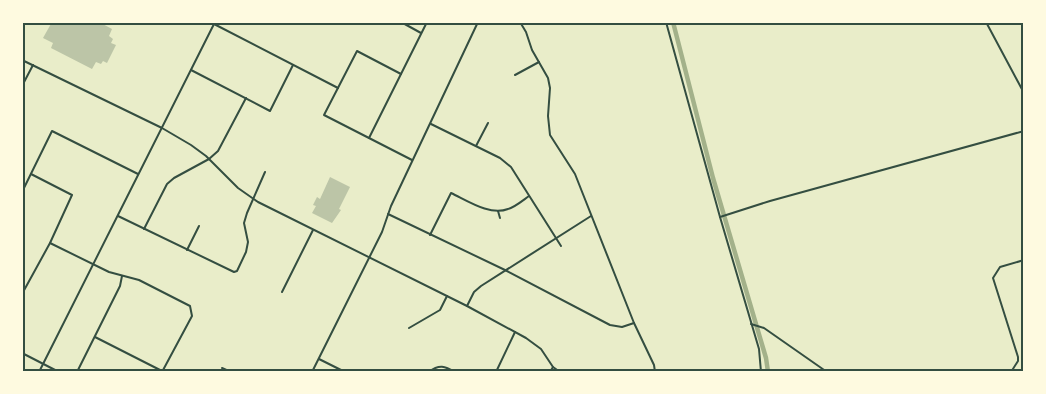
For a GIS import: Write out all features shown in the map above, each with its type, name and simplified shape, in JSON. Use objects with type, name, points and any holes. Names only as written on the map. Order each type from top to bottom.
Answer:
[{"type":"street","points":[[401,22],[421,33]]},
{"type":"street","points":[[369,138],[427,22]]},
{"type":"street","points":[[312,372],[382,232],[388,214],[478,22]]},
{"type":"street","points":[[520,22],[526,32],[532,50],[548,78],[550,88],[548,116],[550,135],[575,174],[634,322],[654,365],[655,372]]},
{"type":"street","points":[[666,22],[759,350],[761,372]]},
{"type":"street","points":[[986,22],[1024,93]]},
{"type":"street","points":[[40,372],[214,23],[338,88]]},
{"type":"street","points":[[401,74],[356,51],[324,115],[413,160]]},
{"type":"street","points":[[22,60],[162,128],[191,145],[230,181],[252,198],[368,258],[467,306],[534,342],[553,367],[560,372]]},
{"type":"street","points":[[515,75],[539,62]]},
{"type":"street","points":[[22,86],[34,65]]},
{"type":"street","points":[[191,70],[270,111],[293,65]]},
{"type":"street","points":[[144,229],[167,184],[174,178],[209,160],[218,151],[246,98]]},
{"type":"street","points":[[476,146],[488,123]]},
{"type":"street","points":[[431,124],[500,158],[510,167],[561,246]]},
{"type":"street","points":[[721,217],[770,201],[1024,131]]},
{"type":"street","points":[[22,192],[52,132],[138,174]]},
{"type":"street","points":[[118,216],[234,272],[237,271],[246,252],[248,242],[244,223],[252,198],[265,172]]},
{"type":"street","points":[[22,294],[50,242],[72,194],[31,174]]},
{"type":"street","points":[[430,235],[451,193],[487,210],[498,211],[509,209],[529,196]]},
{"type":"street","points":[[498,211],[500,218]]},
{"type":"street","points":[[388,214],[504,270],[610,325],[622,327],[634,322]]},
{"type":"street","points":[[467,306],[474,292],[504,270],[591,216]]},
{"type":"street","points":[[187,250],[199,226]]},
{"type":"street","points":[[282,292],[314,230]]},
{"type":"street","points":[[50,242],[108,272],[139,280],[187,304],[192,310],[192,316],[162,371],[94,337]]},
{"type":"street","points":[[1011,372],[1018,361],[1018,356],[993,278],[1000,266],[1024,260]]},
{"type":"street","points":[[77,372],[120,286],[122,276]]},
{"type":"street","points":[[408,328],[440,310],[447,296]]},
{"type":"street","points":[[751,324],[756,325],[827,372]]},
{"type":"street","points":[[496,372],[515,332]]},
{"type":"street","points":[[22,353],[59,372]]},
{"type":"street","points":[[319,359],[345,372]]},
{"type":"street","points":[[428,372],[434,367],[444,366],[455,372]]},
{"type":"street","points":[[550,372],[553,367]]},
{"type":"street","points":[[222,368],[231,372]]},
{"type":"building","points":[[52,22],[99,22],[112,29],[109,36],[113,39],[111,43],[116,45],[107,63],[103,61],[101,64],[96,62],[92,69],[51,48],[53,43],[43,38]]},
{"type":"building","points":[[330,177],[350,187],[339,209],[341,210],[332,223],[312,213],[316,206],[313,205],[317,197],[320,199]]},
{"type":"waterway","points":[[673,22],[713,178],[766,358],[768,372]]}]
